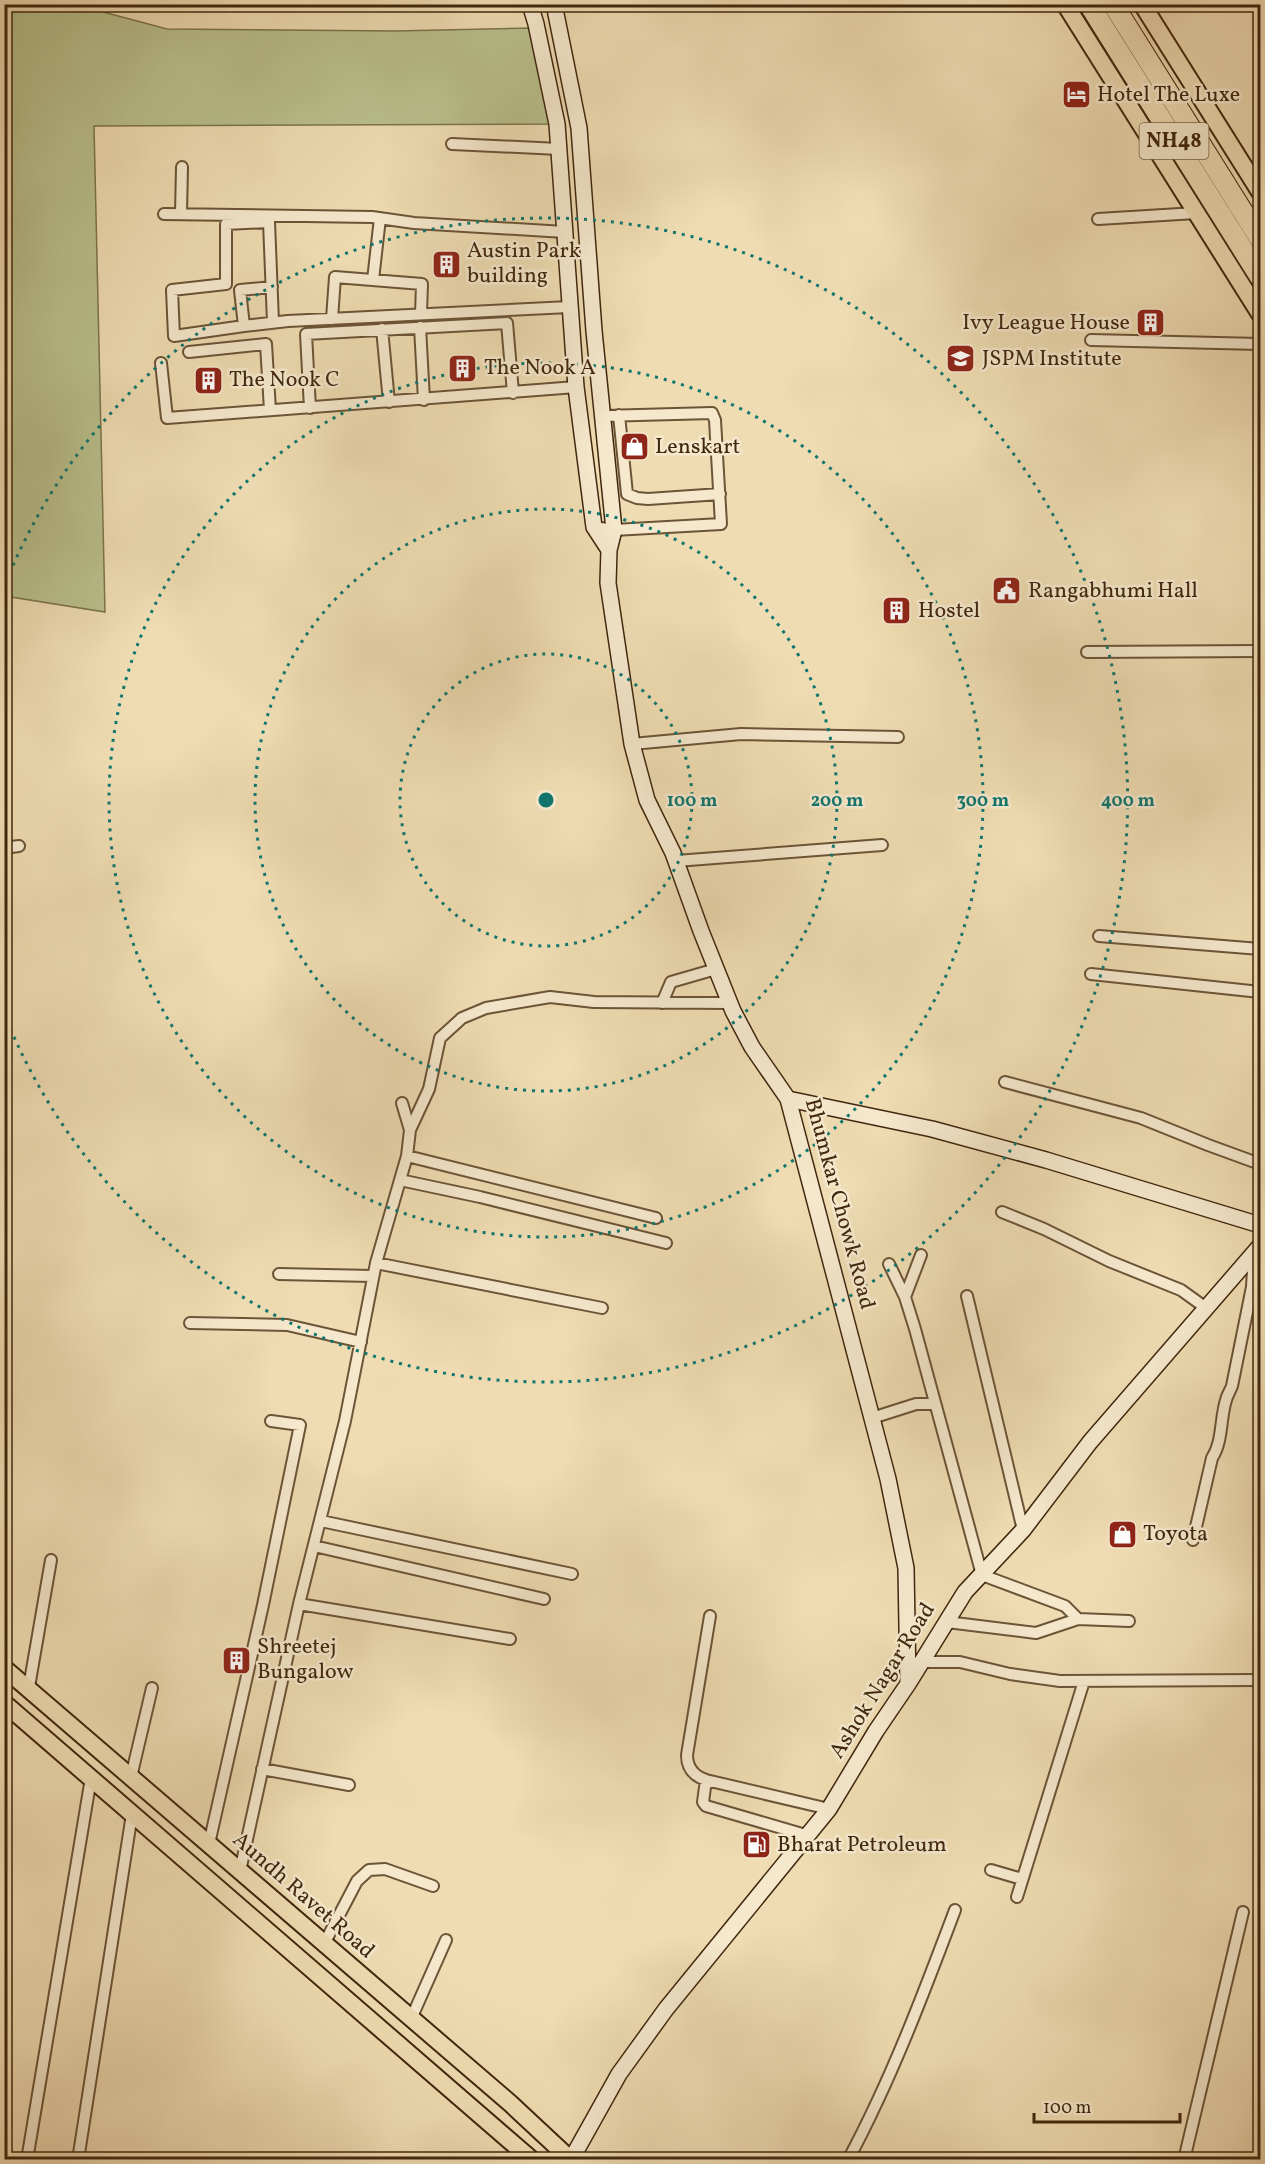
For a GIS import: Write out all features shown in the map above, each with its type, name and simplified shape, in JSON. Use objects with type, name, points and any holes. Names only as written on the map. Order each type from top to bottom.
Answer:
[{"type":"highway","name":"NH48","points":[[1089,4],[1260,277]]},
{"type":"highway","name":"NH48","points":[[1113,4],[1260,239]]},
{"type":"main road","points":[[1065,4],[1260,314]]},
{"type":"main road","points":[[1142,4],[1260,192]]},
{"type":"main road","name":"Aundh Ravet Road","points":[[4,1668],[29,1687],[511,2104],[571,2160]]},
{"type":"main road","points":[[7,1710],[91,1778],[532,2160]]},
{"type":"street","points":[[530,4],[557,124],[576,387],[594,527],[609,550]]},
{"type":"street","name":"Bhumkar Chowk Road","points":[[554,4],[579,128],[592,305],[614,530],[609,550],[608,583],[632,744],[647,800],[676,861],[730,1003],[753,1047],[788,1099],[888,1479],[906,1568],[908,1684]]},
{"type":"street","points":[[452,144],[559,149]]},
{"type":"street","points":[[181,214],[182,167]]},
{"type":"street","points":[[1098,219],[1196,213]]},
{"type":"street","points":[[164,214],[380,218],[414,223],[565,232]]},
{"type":"street","points":[[373,280],[380,218]]},
{"type":"street","points":[[273,322],[269,222],[226,224],[226,284],[172,291],[174,336],[273,322],[592,305]]},
{"type":"street","points":[[332,319],[335,277],[422,284],[421,314]]},
{"type":"street","points":[[244,326],[240,290],[272,287]]},
{"type":"street","points":[[310,408],[306,334],[507,323],[513,393]]},
{"type":"street","points":[[420,327],[424,400]]},
{"type":"street","points":[[382,329],[389,402]]},
{"type":"street","points":[[1091,340],[1260,344]]},
{"type":"street","points":[[189,352],[266,344],[270,410]]},
{"type":"street","points":[[161,363],[167,418],[576,387]]},
{"type":"street","points":[[594,527],[614,530],[721,524],[715,420],[712,413],[602,416]]},
{"type":"street","points":[[619,415],[627,494],[648,499],[720,494]]},
{"type":"street","points":[[1087,652],[1260,651]]},
{"type":"street","points":[[632,744],[741,734],[898,737]]},
{"type":"street","points":[[676,861],[882,844]]},
{"type":"street","points":[[4,848],[19,846]]},
{"type":"street","points":[[1099,936],[1260,949]]},
{"type":"street","points":[[662,1003],[671,982],[716,969]]},
{"type":"street","points":[[1091,974],[1260,992]]},
{"type":"street","points":[[240,1871],[299,1604],[345,1421],[376,1263],[407,1156],[410,1131],[429,1089],[440,1038],[462,1018],[486,1008],[550,997],[594,1002],[730,1003]]},
{"type":"street","points":[[1005,1082],[1141,1118],[1260,1164]]},
{"type":"street","points":[[788,1099],[955,1135],[1260,1225]]},
{"type":"street","points":[[402,1103],[410,1131]]},
{"type":"street","points":[[407,1156],[656,1218]]},
{"type":"street","points":[[400,1180],[480,1197],[666,1243]]},
{"type":"street","points":[[1002,1212],[1044,1229],[1109,1261],[1181,1290],[1206,1308]]},
{"type":"street","points":[[1193,1540],[1212,1458],[1216,1452],[1225,1401],[1232,1386],[1257,1250]]},
{"type":"street","name":"Ashok Nagar Road","points":[[571,2160],[619,2074],[666,2009],[830,1809],[876,1731],[965,1592],[1023,1530],[1090,1442],[1257,1250]]},
{"type":"street","points":[[905,1297],[921,1255]]},
{"type":"street","points":[[376,1263],[602,1308]]},
{"type":"street","points":[[889,1263],[905,1297],[982,1575],[1065,1606],[1078,1619]]},
{"type":"street","points":[[279,1274],[374,1276]]},
{"type":"street","points":[[967,1296],[1023,1530]]},
{"type":"street","points":[[190,1323],[287,1325],[361,1342]]},
{"type":"street","points":[[872,1418],[916,1404],[935,1404]]},
{"type":"street","points":[[209,1844],[263,1605],[300,1425],[271,1420]]},
{"type":"street","points":[[321,1521],[572,1574]]},
{"type":"street","points":[[314,1546],[544,1599]]},
{"type":"street","points":[[29,1687],[51,1560]]},
{"type":"street","points":[[299,1604],[510,1639]]},
{"type":"street","points":[[710,1617],[687,1755],[688,1767],[706,1780],[830,1809]]},
{"type":"street","points":[[946,1622],[1036,1633],[1078,1619],[1129,1621]]},
{"type":"street","points":[[922,1662],[960,1662],[1010,1674],[1060,1681],[1260,1680]]},
{"type":"street","points":[[1017,1897],[1084,1682]]},
{"type":"street","points":[[131,1777],[152,1688]]},
{"type":"street","points":[[262,1769],[349,1785]]},
{"type":"street","points":[[27,2160],[91,1778]]},
{"type":"street","points":[[706,1780],[704,1802],[706,1806],[809,1836]]},
{"type":"street","points":[[78,2160],[132,1814]]},
{"type":"street","points":[[324,1944],[357,1881],[369,1870],[385,1869],[433,1886]]},
{"type":"street","points":[[991,1870],[1022,1879]]},
{"type":"street","points":[[848,2160],[882,2093],[956,1910]]},
{"type":"street","points":[[1184,2160],[1243,1911]]},
{"type":"street","points":[[411,2019],[446,1940]]},
{"type":"green space","points":[[4,5],[77,5],[167,29],[396,31],[531,28],[557,124],[94,126],[105,612],[5,596]]},
{"type":"place","name":"Hotel The Luxe","points":[[1076,95]]},
{"type":"place","name":"Austin Park building","points":[[446,264]]},
{"type":"place","name":"Ivy League House","points":[[1151,323]]},
{"type":"place","name":"JSPM Institute","points":[[961,359]]},
{"type":"place","name":"The Nook A","points":[[463,368]]},
{"type":"place","name":"The Nook C","points":[[208,380]]},
{"type":"place","name":"Lenskart","points":[[634,447]]},
{"type":"place","name":"Rangabhumi Hall","points":[[1007,591]]},
{"type":"place","name":"Hostel","points":[[897,611]]},
{"type":"place","name":"Toyota","points":[[1122,1534]]},
{"type":"place","name":"Shreetej Bungalow","points":[[236,1660]]},
{"type":"place","name":"Bharat Petroleum","points":[[756,1845]]}]
